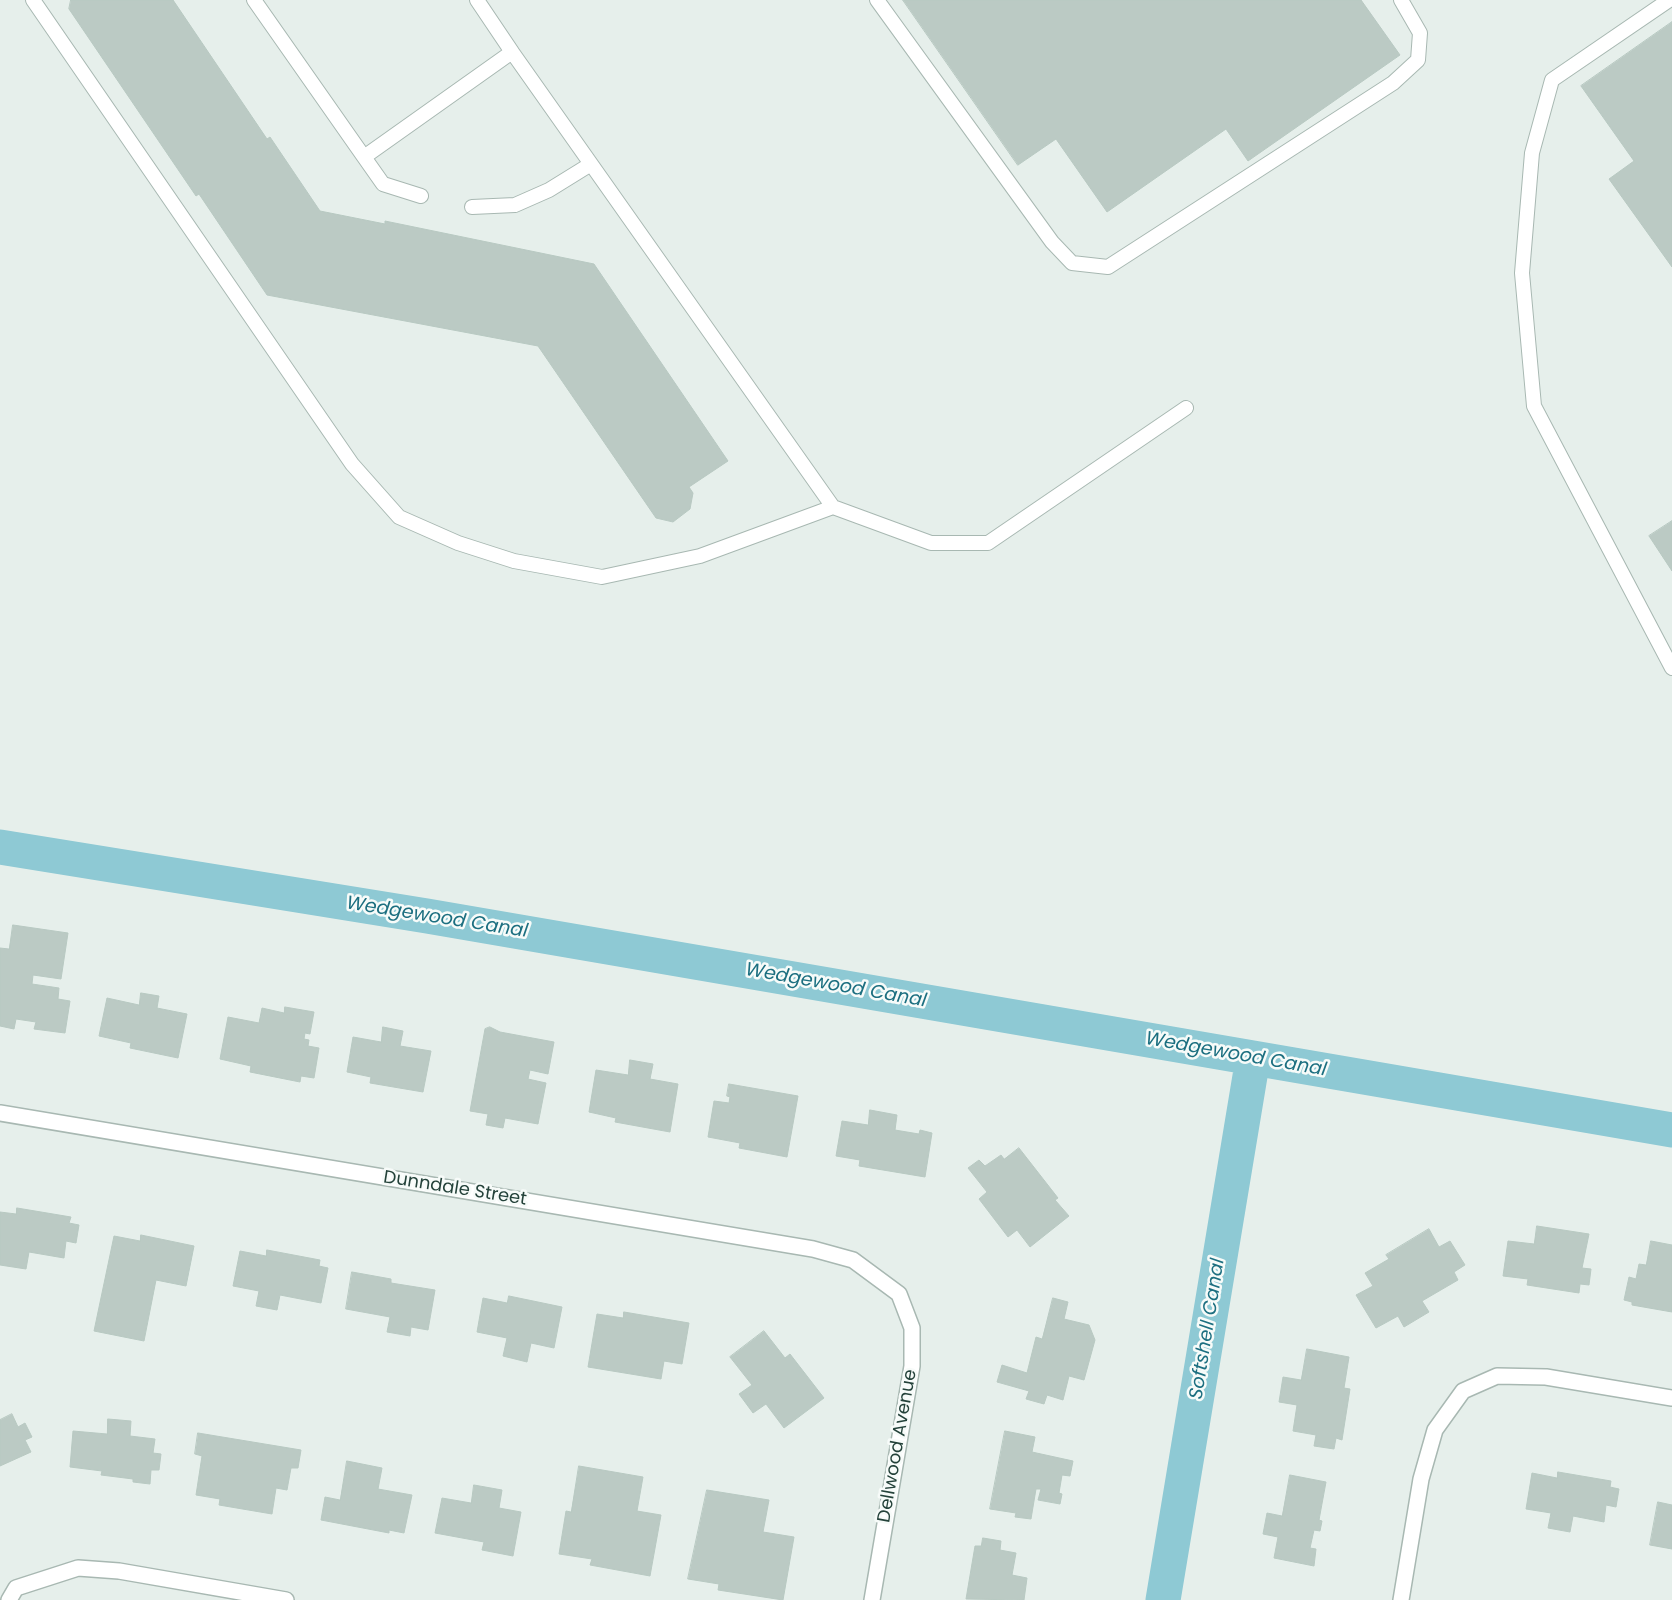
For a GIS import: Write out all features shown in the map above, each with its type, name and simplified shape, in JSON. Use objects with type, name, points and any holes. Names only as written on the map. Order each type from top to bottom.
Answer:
[{"type":"street","name":"Dunndale Street","points":[[0,1113],[813,1249],[853,1260],[899,1294]]},
{"type":"street","name":"Dellwood Avenue","points":[[872,1600],[912,1366],[912,1328],[899,1294]]},
{"type":"street","points":[[1401,1600],[1421,1479],[1435,1430],[1463,1391],[1497,1376],[1546,1377],[1672,1398]]},
{"type":"street","points":[[12,1594],[78,1568],[119,1571],[286,1600]]},
{"type":"lane","points":[[33,0],[352,464],[399,517],[458,544],[514,561],[602,577],[700,556],[833,507]]},
{"type":"lane","points":[[254,0],[383,184],[421,196]]},
{"type":"lane","points":[[477,0],[833,507],[931,542],[988,543],[1186,408]]},
{"type":"lane","points":[[878,0],[1052,242],[1072,263],[1108,267],[1393,83],[1418,60],[1420,33],[1401,0]]},
{"type":"lane","points":[[1669,0],[1552,80],[1532,153],[1522,273],[1534,406],[1672,668]]},
{"type":"lane","points":[[364,157],[512,52]]},
{"type":"lane","points":[[472,207],[515,205],[549,190],[591,164]]},
{"type":"building","points":[[71,0],[173,0],[267,139],[270,137],[320,211],[385,224],[385,221],[594,264],[728,461],[689,487],[693,493],[690,509],[673,522],[656,518],[538,346],[267,295],[199,194],[196,196],[69,9]]},
{"type":"building","points":[[903,0],[1361,0],[1400,55],[1248,161],[1226,129],[1107,212],[1056,139],[1018,165]]},
{"type":"building","points":[[1672,22],[1672,267],[1609,179],[1634,161],[1581,86]]},
{"type":"building","points":[[1672,521],[1672,571],[1649,536]]},
{"type":"building","points":[[13,925],[68,933],[61,979],[33,975],[32,984],[59,988],[58,999],[70,1001],[65,1033],[34,1029],[36,1022],[16,1019],[14,1029],[0,1026],[0,948],[9,949]]},
{"type":"building","points":[[141,993],[159,996],[157,1008],[187,1014],[178,1058],[130,1048],[131,1043],[99,1036],[107,998],[139,1005]]},
{"type":"building","points":[[285,1007],[314,1012],[310,1034],[305,1033],[304,1039],[309,1040],[308,1046],[319,1048],[314,1078],[301,1076],[300,1082],[250,1072],[251,1066],[220,1059],[228,1017],[259,1023],[262,1008],[284,1013]]},
{"type":"building","points":[[383,1027],[403,1031],[400,1046],[431,1051],[423,1092],[370,1083],[371,1077],[347,1072],[353,1037],[381,1042]]},
{"type":"building","points":[[490,1027],[500,1032],[554,1042],[548,1074],[530,1070],[528,1079],[546,1083],[538,1124],[505,1118],[503,1128],[486,1125],[488,1114],[470,1111],[485,1029]]},
{"type":"building","points":[[630,1060],[653,1064],[650,1079],[678,1084],[670,1132],[615,1122],[616,1118],[589,1112],[596,1070],[628,1075]]},
{"type":"building","points":[[729,1084],[798,1096],[787,1157],[739,1148],[740,1143],[708,1137],[714,1101],[729,1103],[730,1097],[727,1096]]},
{"type":"building","points":[[870,1110],[897,1115],[895,1130],[919,1134],[920,1130],[932,1133],[925,1177],[859,1166],[860,1160],[836,1156],[842,1121],[868,1125]]},
{"type":"building","points":[[1019,1148],[1058,1198],[1055,1200],[1069,1216],[1030,1247],[1017,1230],[1008,1237],[979,1199],[987,1192],[968,1168],[979,1160],[985,1166],[1001,1155],[1004,1159]]},
{"type":"building","points":[[17,1208],[71,1217],[69,1223],[79,1225],[76,1243],[66,1241],[64,1258],[29,1252],[26,1269],[0,1265],[0,1212],[16,1214]]},
{"type":"building","points":[[1537,1226],[1589,1234],[1582,1268],[1591,1269],[1589,1285],[1580,1284],[1579,1293],[1527,1285],[1528,1279],[1503,1276],[1508,1241],[1534,1244]]},
{"type":"building","points":[[1429,1229],[1439,1247],[1450,1241],[1465,1265],[1454,1272],[1458,1280],[1422,1301],[1429,1312],[1404,1327],[1398,1316],[1376,1328],[1356,1295],[1373,1286],[1365,1273],[1389,1259],[1386,1255]]},
{"type":"building","points":[[141,1235],[194,1246],[186,1286],[156,1280],[144,1341],[94,1331],[114,1236],[140,1241]]},
{"type":"building","points":[[1651,1241],[1672,1245],[1672,1312],[1632,1305],[1632,1302],[1624,1300],[1629,1277],[1636,1279],[1639,1264],[1646,1265]]},
{"type":"building","points":[[267,1250],[320,1260],[319,1266],[328,1268],[321,1303],[280,1295],[277,1310],[256,1306],[259,1291],[233,1286],[240,1251],[266,1256]]},
{"type":"building","points":[[352,1272],[391,1279],[391,1283],[435,1290],[428,1330],[411,1327],[410,1336],[387,1332],[390,1317],[346,1309]]},
{"type":"building","points":[[509,1296],[562,1307],[554,1348],[531,1343],[527,1362],[503,1356],[507,1338],[477,1332],[483,1298],[507,1303]]},
{"type":"building","points":[[1053,1298],[1068,1302],[1064,1319],[1089,1325],[1095,1340],[1084,1380],[1069,1376],[1063,1400],[1047,1395],[1044,1404],[1026,1399],[1029,1391],[997,1382],[1002,1365],[1027,1373],[1036,1337],[1042,1339]]},
{"type":"building","points":[[624,1312],[689,1323],[682,1364],[664,1361],[661,1379],[588,1367],[597,1314],[623,1318]]},
{"type":"building","points":[[764,1331],[785,1358],[790,1354],[824,1398],[784,1428],[766,1404],[753,1413],[739,1394],[752,1385],[730,1357]]},
{"type":"building","points":[[1307,1349],[1349,1357],[1344,1388],[1350,1389],[1342,1440],[1336,1438],[1334,1449],[1314,1446],[1316,1435],[1293,1431],[1297,1405],[1279,1402],[1283,1377],[1301,1380]]},
{"type":"building","points":[[12,1414],[18,1427],[25,1423],[32,1437],[25,1440],[31,1452],[0,1466],[0,1420]]},
{"type":"building","points":[[108,1419],[131,1421],[130,1436],[155,1439],[153,1453],[161,1454],[159,1470],[151,1470],[150,1484],[133,1482],[133,1479],[101,1475],[102,1471],[70,1467],[73,1431],[107,1434]]},
{"type":"building","points":[[1005,1431],[1035,1437],[1032,1452],[1073,1461],[1070,1476],[1062,1475],[1059,1493],[1062,1494],[1060,1504],[1038,1500],[1041,1489],[1036,1489],[1031,1519],[1015,1517],[1016,1513],[990,1509]]},
{"type":"building","points":[[198,1433],[301,1450],[298,1468],[291,1468],[287,1490],[276,1488],[272,1514],[219,1505],[220,1499],[196,1495],[202,1456],[195,1454]]},
{"type":"building","points":[[347,1461],[382,1468],[378,1489],[412,1495],[404,1533],[389,1530],[389,1533],[321,1520],[325,1497],[340,1500]]},
{"type":"building","points":[[579,1466],[643,1477],[637,1511],[661,1515],[650,1576],[590,1565],[592,1559],[559,1554],[566,1511],[571,1512]]},
{"type":"building","points":[[1558,1472],[1611,1481],[1610,1487],[1619,1489],[1616,1507],[1606,1505],[1604,1522],[1573,1516],[1570,1532],[1548,1528],[1551,1513],[1526,1509],[1532,1473],[1557,1478]]},
{"type":"building","points":[[1290,1475],[1326,1482],[1319,1520],[1322,1521],[1320,1531],[1314,1530],[1310,1548],[1316,1549],[1314,1566],[1274,1558],[1278,1537],[1263,1534],[1267,1513],[1282,1516]]},
{"type":"building","points":[[474,1485],[502,1490],[499,1508],[521,1512],[513,1556],[482,1550],[484,1542],[435,1533],[442,1498],[471,1503]]},
{"type":"building","points":[[707,1490],[769,1500],[763,1532],[794,1537],[783,1600],[718,1590],[719,1584],[688,1579]]},
{"type":"building","points":[[1658,1502],[1672,1505],[1672,1549],[1650,1545]]},
{"type":"building","points":[[983,1538],[1001,1541],[1000,1550],[1016,1553],[1012,1575],[1027,1578],[1024,1600],[966,1599],[975,1546],[981,1546]]},
{"type":"waterway","name":"Wedgewood Canal","points":[[0,847],[427,916],[1672,1130]]},
{"type":"waterway","name":"Softshell Canal","points":[[1163,1600],[1253,1058]]}]
